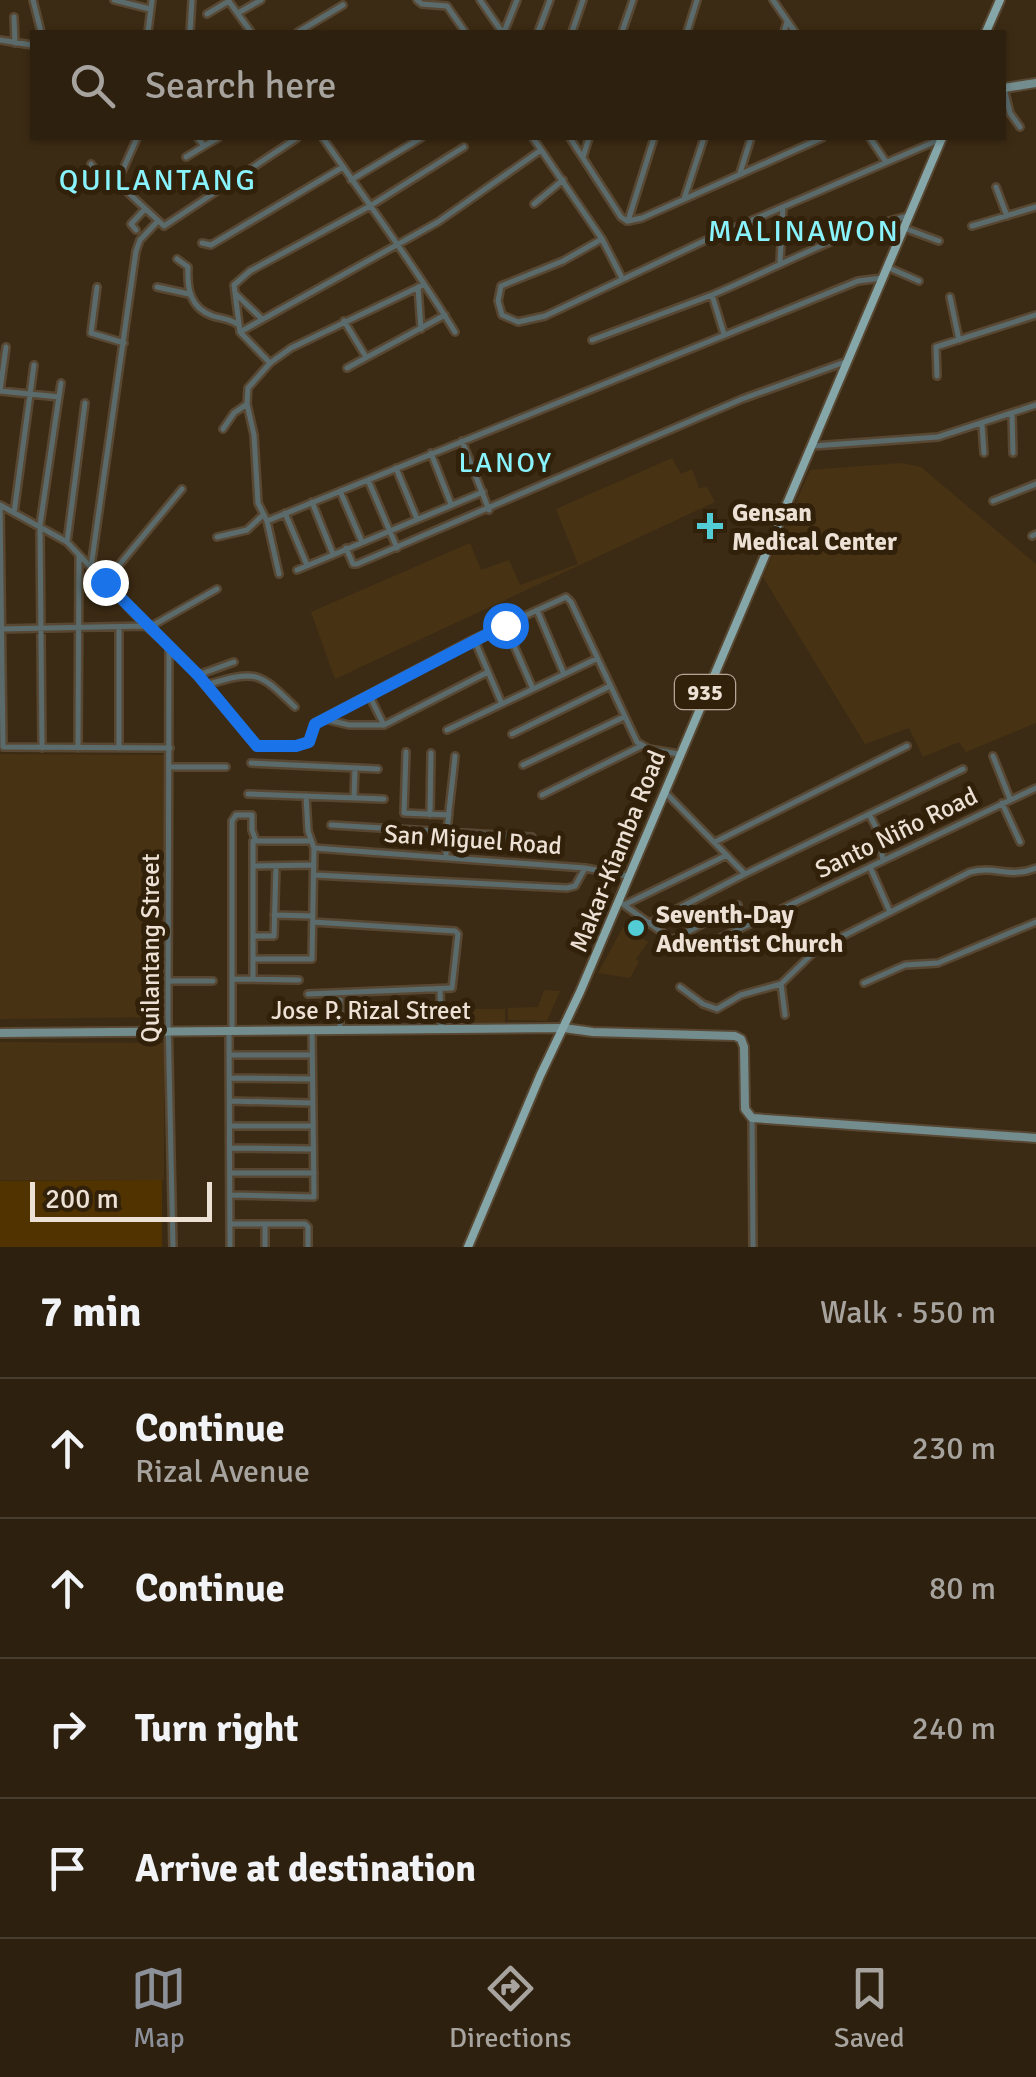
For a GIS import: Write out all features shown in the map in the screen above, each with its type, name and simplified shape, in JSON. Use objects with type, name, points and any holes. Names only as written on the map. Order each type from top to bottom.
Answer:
[{"type":"main road","points":[[987,30],[1000,0]]},
{"type":"main road","name":"Makar-Kiamba Road","points":[[468,1247],[540,1076],[621,903],[628,876],[678,754],[940,140]]},
{"type":"street","points":[[33,0],[40,30]]},
{"type":"street","points":[[114,0],[150,10]]},
{"type":"street","points":[[148,30],[152,0]]},
{"type":"street","points":[[190,30],[192,0]]},
{"type":"street","points":[[207,14],[229,0],[250,30]]},
{"type":"street","points":[[238,13],[261,0]]},
{"type":"street","points":[[417,0],[422,4],[442,2],[463,30]]},
{"type":"street","points":[[504,30],[517,0]]},
{"type":"street","points":[[539,30],[550,0]]},
{"type":"street","points":[[573,30],[583,0]]},
{"type":"street","points":[[623,30],[633,0]]},
{"type":"street","points":[[688,30],[697,0]]},
{"type":"street","points":[[773,0],[793,30]]},
{"type":"street","points":[[484,2],[502,30]]},
{"type":"street","points":[[301,30],[343,5]]},
{"type":"street","points":[[14,16],[15,44]]},
{"type":"street","points":[[785,30],[787,22]]},
{"type":"street","points":[[0,40],[30,45]]},
{"type":"street","points":[[1006,88],[1036,83]]},
{"type":"street","points":[[1006,96],[1010,113],[1020,126]]},
{"type":"street","points":[[120,183],[136,140]]},
{"type":"street","points":[[200,140],[204,146]]},
{"type":"street","points":[[186,157],[214,140]]},
{"type":"street","points":[[91,164],[101,178],[120,183],[156,222],[169,225],[294,140]]},
{"type":"street","points":[[324,140],[400,244],[420,286],[455,332]]},
{"type":"street","points":[[351,180],[418,140]]},
{"type":"street","points":[[534,140],[602,239],[622,278]]},
{"type":"street","points":[[571,140],[628,222]]},
{"type":"street","points":[[582,157],[588,140]]},
{"type":"street","points":[[628,222],[653,140]]},
{"type":"street","points":[[684,200],[703,140]]},
{"type":"street","points":[[740,173],[750,140]]},
{"type":"street","points":[[628,222],[817,140]]},
{"type":"street","points":[[871,140],[886,162]]},
{"type":"street","points":[[602,239],[564,260],[507,281],[498,292],[499,310],[509,320],[528,321],[936,140]]},
{"type":"street","points":[[270,363],[240,332],[234,292],[237,280],[370,206],[464,147]]},
{"type":"street","points":[[240,332],[400,244],[541,150]]},
{"type":"street","points":[[202,243],[208,246],[227,236],[343,167]]},
{"type":"street","points":[[534,204],[563,180]]},
{"type":"street","points":[[996,187],[1007,216]]},
{"type":"street","points":[[780,262],[783,206]]},
{"type":"street","points":[[972,226],[1036,208]]},
{"type":"street","points":[[136,230],[131,224],[144,210]]},
{"type":"street","points":[[592,340],[712,295],[780,262],[910,215]]},
{"type":"street","points":[[91,567],[136,251],[156,222]]},
{"type":"street","points":[[904,228],[939,241]]},
{"type":"street","points":[[177,259],[188,267],[189,294]]},
{"type":"street","points":[[886,267],[919,281]]},
{"type":"street","points":[[217,538],[247,530],[265,518],[368,480],[864,278],[882,278]]},
{"type":"street","points":[[97,286],[91,334],[124,343]]},
{"type":"street","points":[[157,286],[189,294],[208,314],[237,324]]},
{"type":"street","points":[[279,574],[256,491],[248,388],[270,363],[291,348],[420,286]]},
{"type":"street","points":[[420,286],[422,329]]},
{"type":"street","points":[[234,292],[262,318]]},
{"type":"street","points":[[712,295],[724,334]]},
{"type":"street","points":[[950,297],[959,340]]},
{"type":"street","points":[[348,368],[445,315]]},
{"type":"street","points":[[937,376],[936,348],[1036,315]]},
{"type":"street","points":[[344,322],[367,358]]},
{"type":"street","points":[[6,347],[0,390],[59,398]]},
{"type":"street","points":[[346,548],[356,565],[742,399],[845,362]]},
{"type":"street","points":[[14,512],[34,365]]},
{"type":"street","points":[[42,748],[40,525],[61,383]]},
{"type":"street","points":[[67,542],[86,403]]},
{"type":"street","points":[[223,428],[247,404]]},
{"type":"street","points":[[810,446],[938,437],[1036,405]]},
{"type":"street","points":[[1012,414],[1013,454]]},
{"type":"street","points":[[982,425],[984,453]]},
{"type":"street","points":[[462,441],[489,510]]},
{"type":"street","points":[[430,453],[450,504]]},
{"type":"street","points":[[396,468],[417,519]]},
{"type":"street","points":[[368,480],[396,548]]},
{"type":"street","points":[[993,501],[1036,484]]},
{"type":"street","points":[[105,582],[182,489]]},
{"type":"street","points":[[340,491],[362,542]]},
{"type":"street","points":[[296,570],[483,492]]},
{"type":"street","points":[[312,502],[334,554]]},
{"type":"street","points":[[170,748],[2,747],[0,505],[67,542],[198,675],[257,746],[304,744],[311,738],[315,724],[474,639],[566,598],[641,746]]},
{"type":"street","points":[[285,513],[307,565]]},
{"type":"street","points":[[78,748],[79,555]]},
{"type":"street","points":[[1,629],[147,627],[217,589]]},
{"type":"street","points":[[537,610],[564,674]]},
{"type":"street","points":[[505,625],[533,689]]},
{"type":"street","points":[[120,627],[120,748]]},
{"type":"street","points":[[474,639],[502,704]]},
{"type":"street","name":"Quilantang Street","points":[[170,649],[168,981],[173,1247]]},
{"type":"street","points":[[447,730],[596,659]]},
{"type":"street","points":[[198,675],[234,662]]},
{"type":"street","points":[[324,719],[339,724],[384,725],[488,672]]},
{"type":"street","points":[[206,685],[254,674],[264,678],[296,708]]},
{"type":"street","points":[[512,734],[610,687]]},
{"type":"street","points":[[369,695],[384,725]]},
{"type":"street","points":[[524,765],[624,717]]},
{"type":"street","points":[[542,795],[641,746],[678,754]]},
{"type":"street","points":[[715,842],[907,746]]},
{"type":"street","points":[[406,752],[403,812],[449,815]]},
{"type":"street","points":[[430,815],[431,753]]},
{"type":"street","points":[[446,857],[454,756]]},
{"type":"street","points":[[993,756],[1010,800]]},
{"type":"street","points":[[251,764],[378,769]]},
{"type":"street","points":[[170,767],[226,767]]},
{"type":"street","points":[[354,797],[355,768]]},
{"type":"street","points":[[649,923],[963,769]]},
{"type":"street","name":"Santo Niño Road","points":[[672,940],[688,950],[697,949],[1036,788]]},
{"type":"street","points":[[664,790],[745,874]]},
{"type":"street","points":[[248,794],[384,798]]},
{"type":"street","points":[[253,959],[312,959],[314,865],[306,796]]},
{"type":"street","points":[[1002,803],[1020,842]]},
{"type":"street","points":[[869,814],[879,833],[883,861]]},
{"type":"street","points":[[230,1247],[232,820],[252,815],[256,841],[253,980]]},
{"type":"street","points":[[331,825],[532,837]]},
{"type":"street","name":"San Miguel Road","points":[[256,841],[585,868],[628,876]]},
{"type":"street","points":[[621,903],[727,855]]},
{"type":"street","points":[[253,866],[314,865]]},
{"type":"street","points":[[253,936],[274,936],[276,866]]},
{"type":"street","points":[[870,867],[890,912]]},
{"type":"street","points":[[314,875],[567,888],[575,886],[585,868]]},
{"type":"street","points":[[680,987],[714,1009],[742,995],[782,984],[818,948],[977,870],[1017,875],[1036,868]]},
{"type":"street","points":[[621,903],[672,940],[738,905]]},
{"type":"street","points":[[274,914],[456,931],[454,986],[308,994]]},
{"type":"street","points":[[864,983],[905,965],[938,963],[1036,922]]},
{"type":"street","points":[[233,979],[299,980]]},
{"type":"street","points":[[168,981],[213,981]]},
{"type":"street","points":[[782,984],[785,1015]]},
{"type":"street","points":[[440,989],[441,1029]]},
{"type":"street","points":[[340,1000],[340,1030]]},
{"type":"street","name":"Jose P. Rizal Street","points":[[0,1032],[564,1028],[730,1036],[741,1039],[744,1047],[746,1109],[752,1118]]},
{"type":"street","points":[[230,1195],[314,1196],[312,1030]]},
{"type":"street","points":[[230,1056],[313,1055]]},
{"type":"street","points":[[230,1078],[313,1079]]},
{"type":"street","points":[[230,1101],[313,1103]]},
{"type":"street","points":[[753,1247],[752,1118],[1036,1138]]},
{"type":"street","points":[[230,1126],[313,1126]]},
{"type":"street","points":[[230,1148],[313,1149]]},
{"type":"street","points":[[230,1173],[314,1173]]},
{"type":"street","points":[[230,1224],[306,1224],[308,1247]]},
{"type":"street","points":[[265,1224],[265,1247]]},
{"type":"shaded area","points":[[672,458],[681,474],[692,469],[699,488],[707,487],[715,502],[335,679],[311,612],[470,543],[481,570],[509,560],[520,585],[578,564],[556,509]]},
{"type":"shaded area","points":[[901,463],[921,467],[1036,564],[1036,723],[966,752],[959,742],[923,757],[909,728],[865,744],[763,577],[810,470]]},
{"type":"shaded area","points":[[0,754],[166,755],[162,1017],[0,1019]]},
{"type":"shaded area","points":[[623,927],[648,942],[636,959],[639,962],[630,978],[598,973]]},
{"type":"shaded area","points":[[544,990],[560,991],[547,1021],[508,1020],[508,1008],[538,1007]]},
{"type":"shaded area","points":[[459,1009],[505,1009],[505,1023],[459,1023]]},
{"type":"shaded area","points":[[0,1042],[164,1043],[164,1180],[0,1180]]},
{"type":"shaded area","points":[[162,1180],[162,1247],[0,1247],[0,1181]]},
{"type":"place","name":"Gensan Medical Center","points":[[710,526]]},
{"type":"place","name":"Seventh-Day Adventist Church","points":[[636,928]]},
{"type":"district","name":"QUILANTANG","points":[[158,180]]},
{"type":"district","name":"MALINAWON","points":[[804,231]]},
{"type":"district","name":"LANOY","points":[[506,462]]},
{"type":"route","points":[[105,582],[198,675],[257,746],[309,742],[315,724],[505,625]]}]
